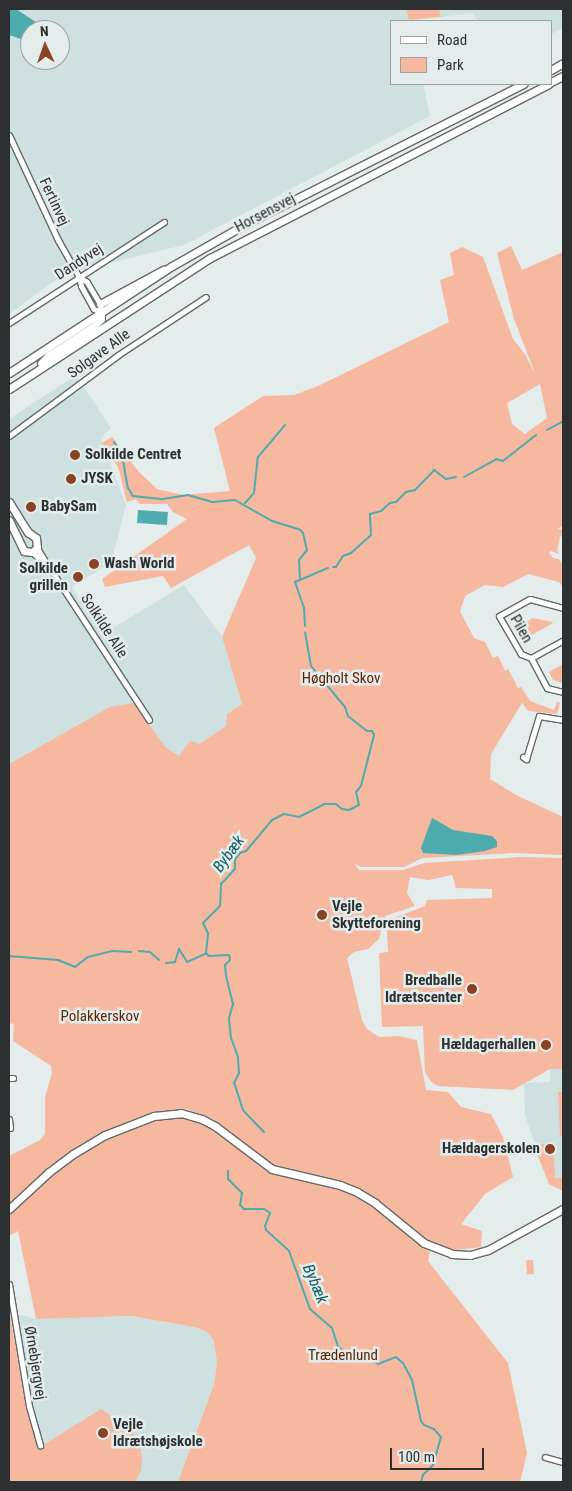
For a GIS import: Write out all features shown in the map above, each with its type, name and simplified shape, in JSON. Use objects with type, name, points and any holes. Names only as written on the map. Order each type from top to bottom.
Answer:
[{"type":"main road","points":[[552,69],[563,63]]},
{"type":"main road","name":"Horsensvej","points":[[9,373],[101,308],[244,225],[521,85]]},
{"type":"main road","name":"Horsensvej","points":[[9,389],[108,322],[219,253],[545,85]]},
{"type":"main road","points":[[101,308],[108,322]]},
{"type":"main road","points":[[34,371],[48,356],[95,325],[101,319],[101,308]]},
{"type":"main road","name":"Solkilde Alle","points":[[9,502],[28,532],[36,538],[35,550],[28,553],[22,548],[19,537],[9,520]]},
{"type":"main road","points":[[9,1209],[57,1166],[105,1135],[154,1116],[181,1113],[202,1119],[215,1126],[272,1169],[340,1185],[357,1192],[375,1202],[424,1242],[452,1254],[470,1255],[488,1250],[563,1209]]},
{"type":"street","name":"Fertinvej","points":[[9,135],[58,240],[79,278],[81,286],[94,309],[101,308]]},
{"type":"street","name":"Dandyvej","points":[[9,323],[164,222]]},
{"type":"street","name":"Solgave Alle","points":[[9,436],[141,338],[206,297]]},
{"type":"street","name":"Solkilde Alle","points":[[35,550],[49,568],[149,720]]},
{"type":"street","name":"Pilen","points":[[531,658],[521,654],[498,616],[530,599],[563,608]]},
{"type":"street","points":[[563,640],[531,658],[547,688],[563,692]]},
{"type":"street","points":[[523,757],[526,759],[539,716],[563,720]]},
{"type":"street","points":[[9,1120],[10,1128]]},
{"type":"street","name":"Ørnebjergvej","points":[[9,1284],[29,1406],[40,1445]]},
{"type":"street","points":[[545,1457],[563,1462]]},
{"type":"shaded area","points":[[9,9],[406,9],[409,20],[390,20],[390,85],[423,85],[430,116],[184,245],[64,274],[9,314]]},
{"type":"shaded area","points":[[439,9],[563,9],[563,28],[552,34],[552,20],[477,20],[472,13],[441,17]]},
{"type":"shaded area","points":[[76,375],[111,428],[101,438],[126,505],[111,563],[72,587],[101,635],[184,585],[222,637],[242,704],[227,714],[226,726],[199,744],[132,819],[9,792],[9,419]]},
{"type":"shaded area","name":"Hældagerskolen","points":[[550,1069],[563,1069],[563,1191],[549,1184],[525,1115],[524,1083],[550,1082]]},
{"type":"shaded area","name":"Vejle Idrætshøjskole","points":[[9,1312],[36,1319],[131,1316],[195,1327],[207,1332],[214,1341],[217,1363],[214,1384],[178,1482],[9,1482]]},
{"type":"green space","points":[[406,9],[439,9],[441,17],[409,20]]},
{"type":"green space","name":"Høgholt Skov","points":[[511,246],[522,270],[563,252],[563,525],[558,529],[563,530],[563,535],[560,537],[557,550],[559,554],[551,551],[549,553],[553,558],[559,559],[563,566],[563,587],[559,582],[528,574],[503,587],[485,585],[465,596],[460,611],[474,638],[485,642],[493,658],[498,656],[505,671],[508,669],[518,688],[521,687],[530,701],[554,710],[557,702],[560,703],[557,714],[528,711],[522,703],[491,754],[490,779],[518,796],[563,817],[563,855],[513,853],[423,858],[404,867],[361,867],[354,863],[359,870],[403,870],[424,863],[520,857],[563,858],[563,1069],[550,1069],[513,1090],[438,1086],[431,1082],[425,1072],[423,1026],[382,1027],[379,953],[388,952],[386,921],[425,906],[427,900],[492,898],[492,889],[456,888],[452,875],[429,880],[410,877],[407,893],[415,906],[385,916],[379,939],[368,949],[354,952],[347,958],[362,1020],[367,1029],[379,1037],[398,1036],[417,1040],[426,1090],[448,1092],[461,1107],[491,1114],[503,1137],[513,1177],[485,1194],[461,1224],[482,1231],[481,1247],[456,1250],[444,1249],[426,1241],[369,1196],[282,1170],[266,1161],[211,1118],[186,1109],[156,1113],[100,1134],[50,1166],[9,1204],[9,1156],[40,1140],[45,1134],[45,1097],[52,1073],[51,1066],[13,1041],[14,1024],[9,1023],[9,764],[110,707],[134,703],[165,747],[179,756],[190,741],[199,744],[226,726],[227,714],[242,704],[222,637],[256,558],[249,545],[171,588],[163,576],[105,587],[102,579],[187,519],[173,512],[167,504],[140,504],[136,499],[127,502],[118,467],[102,443],[112,437],[139,472],[157,489],[183,495],[230,491],[214,428],[263,396],[294,395],[318,386],[449,322],[440,280],[454,275],[450,253],[462,247],[483,257],[513,339],[525,354],[536,376],[514,319],[497,253]],"holes":[[[540,384],[547,418],[525,434],[512,424],[507,403]]]},
{"type":"green space","points":[[532,618],[553,623],[530,636],[524,624]]},
{"type":"green space","points":[[563,664],[563,683],[553,680],[549,672]]},
{"type":"green space","points":[[558,1092],[563,1092],[563,1136],[560,1136]]},
{"type":"green space","name":"Trædenlund","points":[[184,1116],[214,1128],[261,1167],[278,1175],[330,1186],[357,1196],[369,1203],[430,1252],[428,1261],[508,1363],[527,1453],[520,1482],[178,1482],[214,1384],[217,1363],[214,1341],[207,1332],[195,1327],[131,1316],[36,1319],[18,1231],[9,1236],[9,1214],[53,1172],[105,1139],[156,1119]]},
{"type":"green space","points":[[533,1144],[553,1144],[555,1178],[563,1178],[563,1191],[549,1184]]},
{"type":"green space","points":[[526,1260],[533,1260],[534,1274],[527,1274]]},
{"type":"green space","points":[[9,1312],[27,1407],[40,1447],[101,1409],[130,1428],[138,1440],[142,1456],[141,1470],[135,1482],[9,1482]]},
{"type":"water","points":[[9,9],[16,9],[33,20],[20,20],[20,39],[9,35]]},
{"type":"water","points":[[138,510],[168,512],[167,525],[137,523]]},
{"type":"water","points":[[432,818],[453,830],[492,836],[497,841],[497,847],[485,851],[456,855],[423,853],[421,848]]},
{"type":"waterway","name":"Bybæk","points":[[547,430],[563,421]]},
{"type":"waterway","points":[[245,503],[254,493],[258,457],[285,425]]},
{"type":"waterway","name":"Bybæk","points":[[464,477],[496,459],[503,461],[536,435]]},
{"type":"waterway","points":[[114,442],[122,455],[128,488],[133,496],[163,499],[188,495],[213,502],[235,500],[272,521],[299,529],[303,533],[307,550],[299,560],[300,578]]},
{"type":"waterway","name":"Bybæk","points":[[333,567],[336,567],[343,556],[351,553],[371,535],[370,514],[381,511],[390,503],[396,502],[406,492],[415,490],[434,470],[446,479],[456,477]]},
{"type":"waterway","name":"Bybæk","points":[[305,626],[304,608],[295,582],[328,568]]},
{"type":"waterway","name":"Bybæk","points":[[264,1132],[243,1110],[234,1083],[239,1073],[238,1057],[231,1038],[229,1018],[233,1004],[225,965],[230,960],[229,955],[209,956],[206,953],[208,933],[203,923],[220,906],[221,884],[235,869],[235,859],[240,853],[246,851],[272,820],[284,814],[299,817],[324,804],[336,804],[342,809],[349,810],[359,805],[356,792],[361,786],[374,735],[372,731],[367,731],[348,716],[345,707],[311,666],[305,633]]},
{"type":"waterway","points":[[166,963],[175,962],[179,949],[187,962],[205,954]]},
{"type":"waterway","points":[[9,956],[58,960],[75,967],[88,957],[112,951],[131,952]]},
{"type":"waterway","points":[[139,951],[150,952],[159,960]]},
{"type":"waterway","name":"Bybæk","points":[[228,1171],[228,1179],[242,1193],[240,1205],[244,1209],[264,1209],[270,1213],[265,1226],[266,1230],[289,1251],[310,1309],[332,1328],[338,1346],[350,1358],[365,1353],[378,1364],[396,1357],[403,1363],[412,1380],[421,1421],[424,1425],[434,1429],[441,1437],[433,1465],[423,1475],[421,1482]]},
{"type":"place","name":"Solkilde Centret","points":[[75,455]]},
{"type":"place","name":"JYSK","points":[[71,479]]},
{"type":"place","name":"BabySam","points":[[31,507]]},
{"type":"place","name":"Wash World","points":[[94,564]]},
{"type":"place","name":"Solkilde grillen","points":[[78,577]]},
{"type":"place","name":"Vejle Skytteforening","points":[[322,915]]},
{"type":"place","name":"Bredballe Idrætscenter","points":[[472,989]]},
{"type":"place","name":"Hældagerhallen","points":[[546,1045]]},
{"type":"place","name":"Hældagerskolen","points":[[550,1149]]},
{"type":"place","name":"Vejle Idrætshøjskole","points":[[103,1433]]},
{"type":"park label","name":"Polakkerskov","points":[[100,1017]]}]
